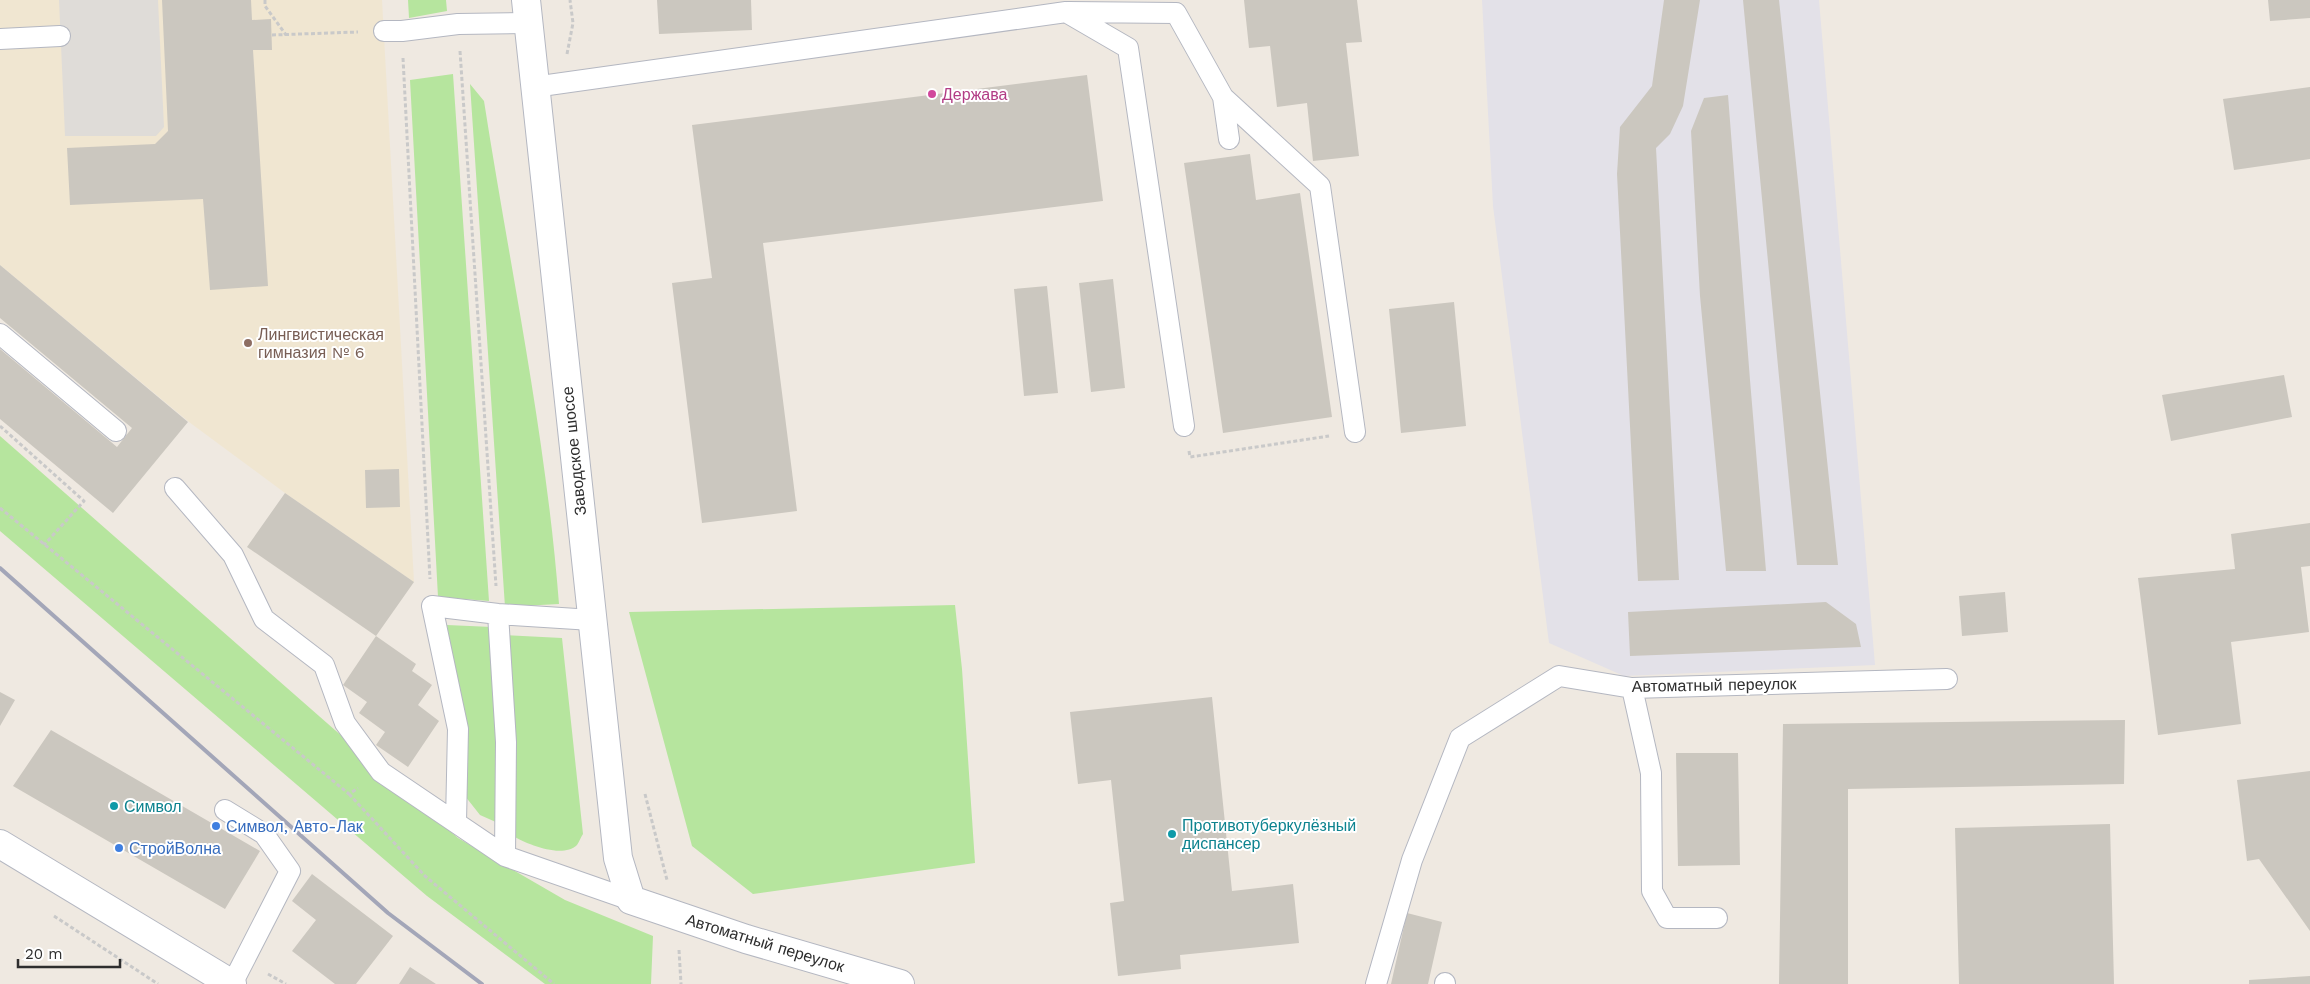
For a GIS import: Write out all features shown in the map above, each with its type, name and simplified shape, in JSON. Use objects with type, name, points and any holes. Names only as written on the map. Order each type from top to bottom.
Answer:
[{"type":"street","name":"Заводское шоссе","points":[[527,11],[618,858],[631,900]]},
{"type":"street","points":[[0,844],[232,984]]},
{"type":"street","name":"Автоматный переулок","points":[[631,900],[746,939],[900,984]]},
{"type":"lane","points":[[393,31],[458,24],[527,11]]},
{"type":"lane","points":[[534,87],[1066,12],[1176,13],[1223,97],[1320,186],[1356,432]]},
{"type":"lane","points":[[1066,12],[1128,48],[1184,426]]},
{"type":"lane","points":[[0,39],[60,36]]},
{"type":"lane","points":[[1223,97],[1229,138]]},
{"type":"lane","points":[[0,334],[116,430]]},
{"type":"lane","points":[[175,488],[233,555],[264,619],[324,666],[345,722],[381,772],[506,856],[631,900]]},
{"type":"lane","points":[[456,822],[458,729],[432,606],[498,614],[592,620]]},
{"type":"lane","points":[[498,614],[506,742],[506,856]]},
{"type":"lane","name":"Автоматный переулок","points":[[1376,984],[1412,860],[1460,738],[1559,676],[1632,688],[1947,679]]},
{"type":"lane","points":[[1632,688],[1650,773],[1652,891],[1667,918],[1717,918]]},
{"type":"lane","points":[[225,810],[264,834],[290,871],[232,984]]},
{"type":"path","points":[[264,0],[265,6],[286,35]]},
{"type":"path","points":[[458,24],[498,614]]},
{"type":"path","points":[[272,35],[393,31],[432,606]]},
{"type":"path","points":[[0,426],[84,501],[44,545]]},
{"type":"path","points":[[1184,426],[1190,457],[1356,432]]},
{"type":"path","points":[[0,508],[349,794],[425,876],[554,984]]},
{"type":"path","points":[[349,794],[381,772]]},
{"type":"path","points":[[50,914],[158,984]]},
{"type":"shaded area","name":"Лингвистическая гимназия № 6","points":[[0,0],[382,0],[414,582],[285,493],[189,422],[0,265]]},
{"type":"shaded area","points":[[59,0],[158,0],[164,127],[156,136],[65,136]]},
{"type":"shaded area","points":[[1482,0],[1819,0],[1875,665],[1624,676],[1549,643],[1493,206]]},
{"type":"green space","points":[[408,0],[446,0],[447,11],[409,18]]},
{"type":"green space","points":[[453,74],[489,601],[438,597],[410,80]]},
{"type":"green space","points":[[470,84],[484,101],[536,415],[553,541],[559,604],[505,607]]},
{"type":"green space","points":[[0,436],[458,838],[565,900],[653,936],[651,984],[545,984],[427,896],[0,531]]},
{"type":"green space","points":[[955,605],[962,669],[975,863],[753,894],[692,846],[629,612]]},
{"type":"green space","points":[[447,625],[492,627],[498,823],[480,815],[465,796],[461,708]]},
{"type":"green space","points":[[504,635],[562,638],[583,834],[577,845],[571,849],[563,851],[545,849],[513,836]]},
{"type":"building","points":[[162,0],[251,0],[252,20],[271,19],[272,50],[253,50],[268,286],[210,290],[203,199],[70,205],[67,148],[155,144],[168,131]]},
{"type":"building","points":[[657,0],[751,0],[752,30],[659,34]]},
{"type":"building","points":[[1244,0],[1357,0],[1362,42],[1346,43],[1359,156],[1313,161],[1307,103],[1277,107],[1270,46],[1249,48]]},
{"type":"building","points":[[1664,0],[1700,0],[1683,106],[1670,134],[1656,148],[1679,580],[1638,581],[1617,174],[1620,127],[1652,86]]},
{"type":"building","points":[[1743,0],[1779,0],[1838,565],[1797,565]]},
{"type":"building","points":[[2268,0],[2310,0],[2310,18],[2270,21]]},
{"type":"building","points":[[1087,75],[1103,201],[763,243],[797,511],[702,523],[672,283],[712,278],[692,125]]},
{"type":"building","points":[[2310,87],[2310,159],[2234,170],[2223,99]]},
{"type":"building","points":[[1728,95],[1766,571],[1726,571],[1700,296],[1691,131],[1704,98]]},
{"type":"building","points":[[1250,154],[1256,200],[1300,193],[1332,417],[1223,433],[1184,163]]},
{"type":"building","points":[[0,265],[188,422],[113,513],[0,419],[0,349],[117,447],[132,428],[0,318]]},
{"type":"building","points":[[1113,279],[1125,388],[1091,392],[1079,283]]},
{"type":"building","points":[[1047,286],[1058,393],[1024,396],[1014,289]]},
{"type":"building","points":[[1454,302],[1466,426],[1401,433],[1389,309]]},
{"type":"building","points":[[2284,375],[2292,417],[2171,441],[2162,395]]},
{"type":"building","points":[[399,469],[400,507],[366,508],[365,470]]},
{"type":"building","points":[[285,493],[414,582],[376,636],[247,547]]},
{"type":"building","points":[[2310,523],[2310,566],[2301,567],[2309,632],[2231,642],[2241,724],[2158,735],[2138,578],[2235,569],[2231,534]]},
{"type":"building","points":[[2005,592],[2008,632],[1962,636],[1959,596]]},
{"type":"building","points":[[1826,602],[1856,624],[1861,647],[1630,656],[1628,612]]},
{"type":"building","points":[[376,636],[416,664],[412,671],[432,685],[418,705],[439,721],[408,767],[376,745],[385,732],[359,713],[367,702],[343,685]]},
{"type":"building","points":[[0,692],[15,700],[0,726]]},
{"type":"building","name":"Противотуберкулёзный диспансер","points":[[1212,697],[1232,891],[1293,884],[1299,943],[1180,955],[1181,969],[1118,976],[1110,903],[1124,901],[1111,780],[1078,784],[1070,712]]},
{"type":"building","points":[[2125,720],[2124,784],[1848,789],[1848,984],[1779,984],[1783,724]]},
{"type":"building","name":"Символ","points":[[51,730],[260,851],[225,909],[13,786]]},
{"type":"building","points":[[1676,753],[1738,753],[1740,865],[1678,866]]},
{"type":"building","points":[[2310,771],[2310,931],[2259,859],[2247,861],[2237,780]]},
{"type":"building","points":[[2110,824],[2114,984],[1959,984],[1955,828]]},
{"type":"building","points":[[312,874],[393,936],[356,984],[335,984],[292,951],[316,920],[292,901]]},
{"type":"building","points":[[1407,913],[1442,922],[1428,984],[1391,984]]},
{"type":"building","points":[[410,967],[436,984],[399,984]]},
{"type":"building","points":[[2310,976],[2310,984],[2249,984],[2249,980]]},
{"type":"railway","points":[[0,568],[388,913],[482,984]]},
{"type":"place","name":"Держава","points":[[932,94]]},
{"type":"place","name":"Лингвистическая гимназия № 6","points":[[248,343]]},
{"type":"place","name":"Символ","points":[[114,806]]},
{"type":"place","name":"Символ, Авто-Лак","points":[[216,826]]},
{"type":"place","name":"Противотуберкулёзный диспансер","points":[[1172,834]]},
{"type":"place","name":"СтройВолна","points":[[119,848]]}]
